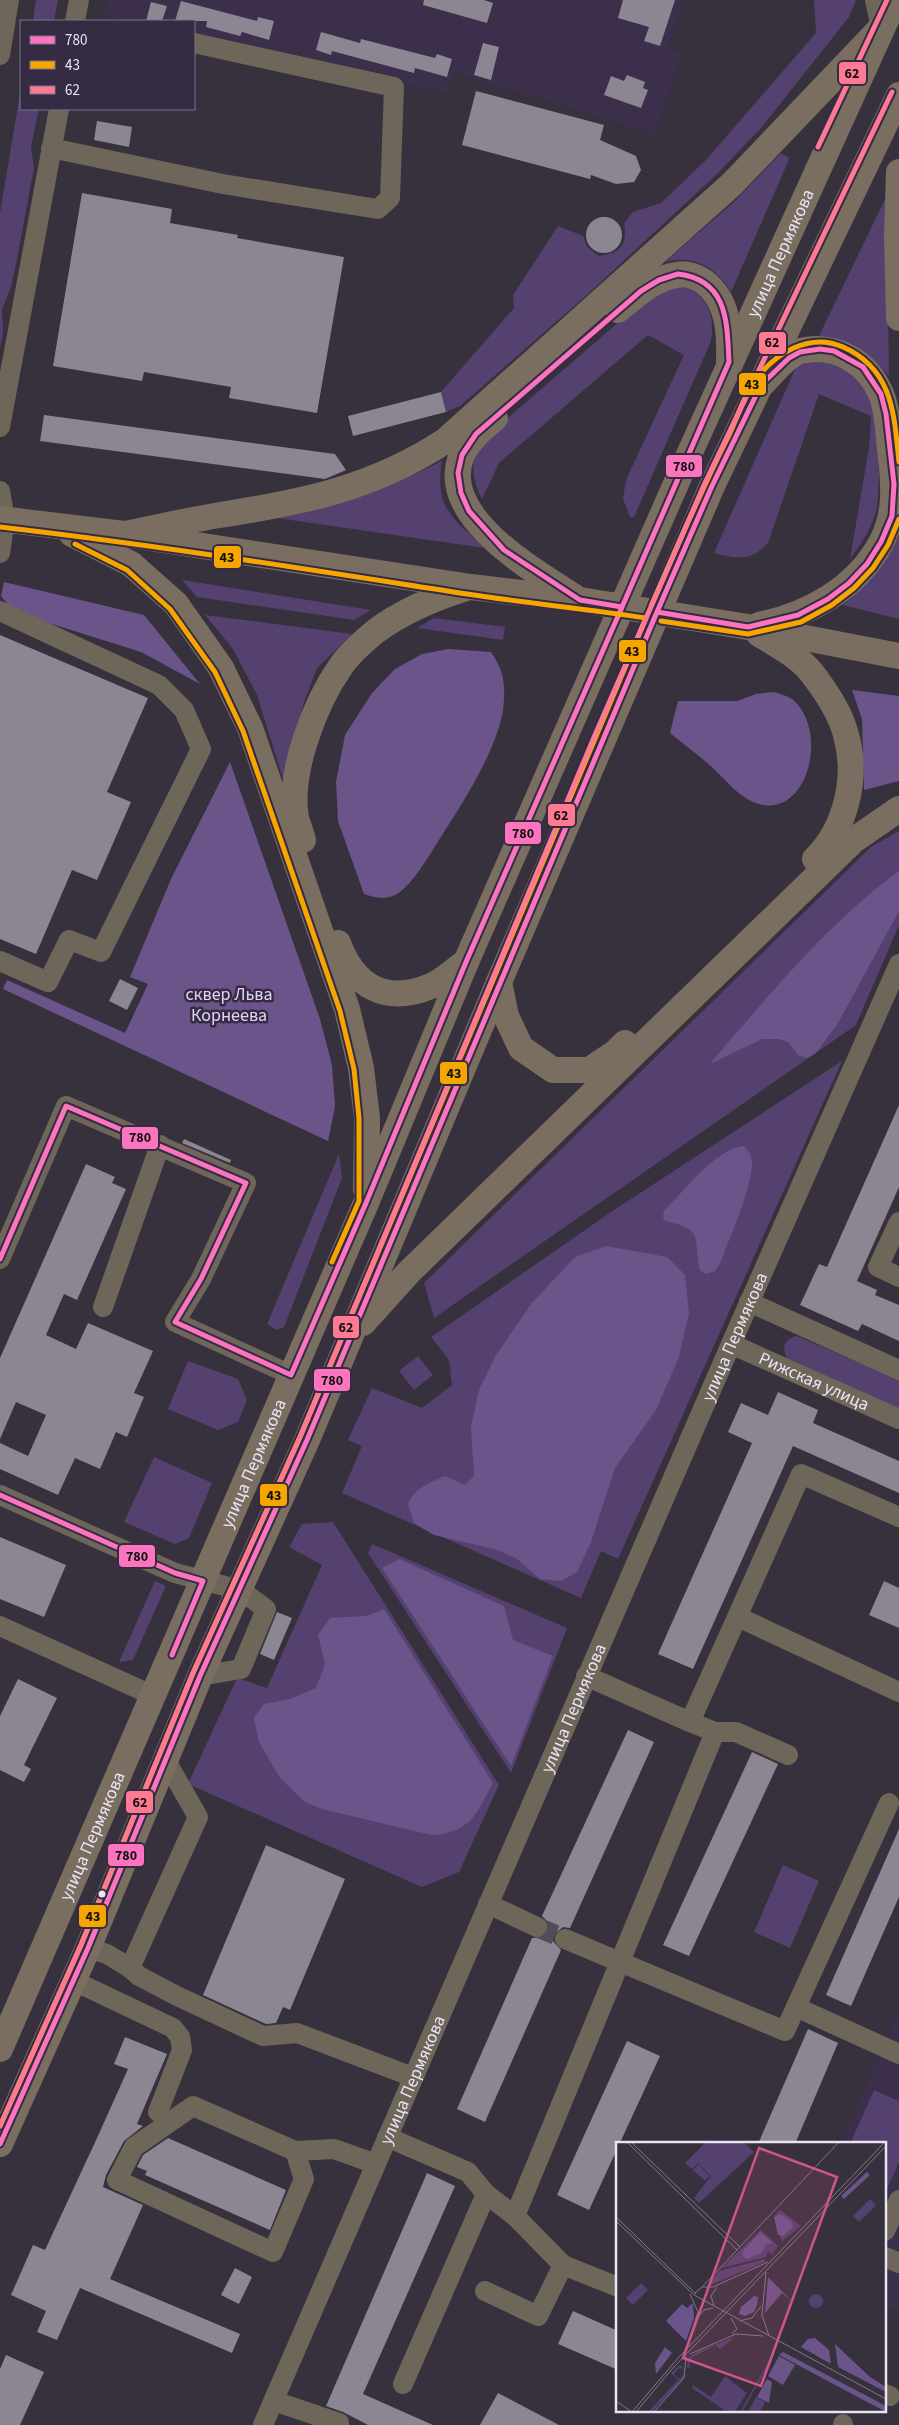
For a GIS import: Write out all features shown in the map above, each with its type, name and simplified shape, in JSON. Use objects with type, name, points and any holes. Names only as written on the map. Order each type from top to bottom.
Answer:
[{"type":"main road","name":"улица Пермякова","points":[[0,2049],[366,1203],[466,962],[729,362],[894,0]]},
{"type":"main road","points":[[124,534],[249,512],[328,494],[391,472],[412,462],[445,441],[732,184],[881,28]]},
{"type":"main road","name":"улица Пермякова","points":[[0,2144],[88,1948],[200,1676],[307,1440],[499,982],[712,486],[899,95]]},
{"type":"main road","points":[[899,172],[897,236],[899,318]]},
{"type":"main road","points":[[580,600],[504,550],[469,512],[461,493],[458,473],[462,455],[476,434],[641,291],[659,280],[678,274],[695,276],[711,288],[724,309],[728,321],[729,362]]},
{"type":"main road","points":[[748,627],[798,615],[828,599],[848,583],[867,564],[882,542],[892,516],[894,484],[886,414],[881,394],[863,367],[850,358],[834,351],[820,349],[800,352],[789,358],[761,386]]},
{"type":"main road","points":[[2,519],[124,534],[471,587],[580,600],[748,627],[899,656]]},
{"type":"main road","points":[[56,526],[131,564],[176,604],[221,668],[250,728],[348,1009],[361,1068],[367,1118],[366,1203]]},
{"type":"main road","points":[[466,962],[432,985],[408,993],[388,994],[370,988],[354,973],[341,949],[310,864],[296,817],[296,792],[300,761],[315,713],[341,664],[376,631],[404,614],[430,600],[471,587]]},
{"type":"main road","points":[[499,982],[506,1016],[521,1048],[553,1070],[589,1070],[616,1052],[798,876],[818,856],[836,833],[848,796],[850,764],[846,735],[833,704],[810,672],[784,649],[748,627]]},
{"type":"main road","points":[[350,1336],[409,1272],[854,840],[899,809]]},
{"type":"street","points":[[0,55],[9,0]]},
{"type":"street","points":[[78,20],[79,0]]},
{"type":"street","points":[[875,0],[881,28]]},
{"type":"street","points":[[51,148],[222,184],[378,209],[390,198],[394,87],[195,43]]},
{"type":"street","points":[[0,427],[58,110]]},
{"type":"street","points":[[0,491],[2,519],[0,553]]},
{"type":"street","points":[[0,611],[159,685],[184,710],[201,749],[101,952],[70,940],[48,982],[0,961]]},
{"type":"street","name":"улица Пермякова","points":[[263,2425],[749,1302],[899,966]]},
{"type":"street","points":[[0,1259],[66,1106],[246,1184],[202,1279],[175,1322],[291,1375]]},
{"type":"street","points":[[103,1307],[160,1146]]},
{"type":"street","points":[[899,1222],[878,1267],[899,1277]]},
{"type":"street","points":[[749,1302],[899,1370]]},
{"type":"street","name":"Рижская улица","points":[[731,1344],[899,1419]]},
{"type":"street","points":[[690,1722],[801,1474],[899,1517]]},
{"type":"street","points":[[0,1495],[175,1572],[240,1590]]},
{"type":"street","points":[[738,1616],[899,1692]]},
{"type":"street","points":[[0,1626],[154,1696]]},
{"type":"street","points":[[586,1676],[715,1732],[736,1732],[788,1755]]},
{"type":"street","points":[[515,2216],[621,1964],[715,1732]]},
{"type":"street","points":[[130,1968],[198,1817],[166,1761]]},
{"type":"street","points":[[566,1939],[621,1964],[785,2031],[890,1803]]},
{"type":"street","points":[[488,1904],[538,1927]]},
{"type":"street","points":[[88,1948],[107,1954],[139,1976],[177,1996],[263,2036],[297,2033],[413,2078]]},
{"type":"street","points":[[74,1980],[173,2028],[180,2037],[182,2050],[158,2112]]},
{"type":"street","points":[[796,2007],[899,2054]]},
{"type":"street","points":[[296,2151],[304,2179],[273,2252],[118,2180],[134,2147],[193,2106],[296,2151],[334,2149],[376,2164]]},
{"type":"street","points":[[387,2136],[468,2172],[486,2194],[515,2216],[563,2265],[616,2286]]},
{"type":"street","points":[[403,2384],[486,2194]]},
{"type":"street","points":[[886,2229],[899,2200]]},
{"type":"street","points":[[886,2256],[899,2263]]},
{"type":"street","points":[[485,2291],[538,2316],[563,2265]]},
{"type":"street","points":[[274,2401],[341,2424]]},
{"type":"shaded area","points":[[36,0],[58,0],[54,20],[33,20]]},
{"type":"shaded area","points":[[108,0],[684,0],[667,49],[682,54],[654,134],[456,73],[446,93],[195,36],[195,20],[123,20],[105,16]]},
{"type":"shaded area","points":[[814,0],[856,0],[849,17],[761,128],[716,175],[589,293],[460,406],[446,412],[441,392],[514,308],[513,295],[558,226],[583,236],[587,247],[599,256],[618,250],[624,242],[624,223],[633,212],[661,203],[706,160],[816,33]]},
{"type":"shaded area","points":[[20,94],[20,110],[39,110],[31,147],[34,168],[11,287],[2,310],[3,332],[0,348],[0,213]]},
{"type":"shaded area","points":[[781,153],[789,158],[788,162],[731,292],[719,276],[703,265],[685,260],[665,262],[735,201]]},
{"type":"shaded area","points":[[889,191],[887,237],[889,376],[873,359],[818,338]]},
{"type":"shaded area","points":[[688,284],[701,297],[711,315],[711,341],[634,517],[630,517],[623,499],[626,480],[684,355],[648,335],[499,463],[482,499],[473,474],[473,467],[477,453],[487,436],[650,295]]},
{"type":"shaded area","points":[[814,361],[838,365],[854,373],[866,389],[871,404],[875,423],[879,482],[876,512],[868,531],[850,559],[869,448],[871,416],[819,394],[768,543],[762,549],[749,556],[729,557],[714,553],[796,367]]},
{"type":"shaded area","points":[[442,461],[441,490],[448,511],[485,548],[277,518],[382,487]]},
{"type":"shaded area","points":[[899,537],[899,619],[843,605],[875,574],[888,557]]},
{"type":"shaded area","points":[[182,580],[371,610],[354,620],[197,597]]},
{"type":"shaded area","points":[[205,615],[352,634],[317,668],[303,705],[284,782],[257,695],[233,649]]},
{"type":"shaded area","points":[[434,618],[505,627],[503,640],[417,628]]},
{"type":"shaded area","points":[[899,831],[899,925],[856,1025],[434,1318],[424,1283],[871,847]]},
{"type":"shaded area","points":[[842,1061],[618,1559],[601,1551],[581,1598],[342,1493],[362,1446],[348,1440],[372,1388],[422,1408],[452,1385],[449,1360],[431,1337],[611,1212]]},
{"type":"shaded area","points":[[339,1154],[342,1178],[284,1327],[276,1330],[267,1324]]},
{"type":"shaded area","points":[[797,1336],[899,1380],[899,1409],[787,1358],[784,1351],[785,1344]]},
{"type":"shaded area","points":[[418,1356],[433,1375],[414,1390],[399,1371]]},
{"type":"shaded area","points":[[188,1361],[238,1379],[247,1400],[238,1422],[218,1430],[168,1409]]},
{"type":"shaded area","points":[[154,1457],[212,1483],[189,1538],[175,1544],[124,1522]]},
{"type":"shaded area","points":[[333,1522],[499,1785],[459,1872],[422,1887],[188,1784],[237,1678],[267,1688],[322,1565],[289,1547],[302,1524]]},
{"type":"shaded area","points":[[372,1544],[567,1628],[511,1773],[368,1553]]},
{"type":"shaded area","points":[[155,1581],[166,1586],[133,1660],[119,1662]]},
{"type":"shaded area","points":[[783,1865],[819,1881],[790,1948],[754,1932]]},
{"type":"shaded area","points":[[899,2010],[899,2311],[886,2305],[886,2142],[842,2142]]},
{"type":"shaded area","points":[[874,2090],[899,2101],[899,2162],[886,2191],[886,2142],[851,2142]]},
{"type":"green space","points":[[4,582],[144,615],[200,684],[141,652],[14,612],[1,596]]},
{"type":"green space","points":[[448,649],[491,652],[495,658],[502,674],[504,692],[502,716],[496,735],[479,774],[411,882],[391,897],[386,898],[364,894],[338,821],[336,782],[345,735],[372,693],[395,669],[422,654]]},
{"type":"green space","points":[[852,690],[899,696],[899,781],[864,790],[862,719]]},
{"type":"green space","points":[[774,692],[792,699],[804,713],[810,732],[811,752],[807,771],[799,788],[787,800],[770,805],[751,801],[743,796],[710,765],[670,733],[678,701],[737,701],[756,694]]},
{"type":"green space","name":"сквер Льва Корнеева","points":[[230,762],[320,1019],[332,1065],[335,1106],[328,1141],[3,989],[7,980],[125,1033],[148,984],[130,977],[171,879]]},
{"type":"green space","points":[[899,871],[899,911],[838,1023],[816,1053],[807,1058],[798,1055],[788,1042],[779,1039],[762,1039],[710,1064],[800,961],[848,913]]},
{"type":"green space","points":[[744,1146],[750,1154],[752,1161],[748,1188],[721,1262],[715,1271],[706,1274],[700,1270],[695,1236],[692,1231],[678,1224],[665,1221],[663,1217],[664,1211],[711,1162],[722,1154]]},
{"type":"green space","points":[[606,1246],[667,1257],[685,1275],[689,1313],[679,1357],[656,1410],[615,1468],[591,1542],[577,1572],[561,1581],[540,1579],[516,1558],[494,1549],[434,1535],[414,1523],[408,1504],[415,1493],[428,1483],[445,1476],[465,1485],[474,1476],[471,1427],[479,1390],[495,1357],[531,1304],[575,1257]]},
{"type":"green space","points":[[399,1559],[504,1606],[513,1640],[553,1656],[511,1766],[382,1568]]},
{"type":"green space","points":[[384,1609],[493,1783],[471,1820],[455,1830],[431,1835],[322,1809],[305,1802],[280,1778],[259,1742],[254,1718],[264,1704],[290,1699],[316,1688],[325,1664],[318,1635],[330,1618],[367,1616]]},
{"type":"building","points":[[424,0],[484,0],[493,3],[487,23],[423,5]]},
{"type":"building","points":[[623,0],[675,0],[660,46],[644,41],[649,27],[618,18]]},
{"type":"building","points":[[181,1],[257,21],[258,17],[274,21],[269,40],[242,32],[240,36],[206,27],[207,21],[175,20]]},
{"type":"building","points":[[151,2],[167,6],[162,20],[146,20]]},
{"type":"building","points":[[321,32],[360,43],[361,39],[435,58],[437,54],[452,59],[447,77],[415,68],[414,73],[332,51],[331,55],[316,50]]},
{"type":"building","points":[[483,43],[499,47],[491,80],[474,75]]},
{"type":"building","points":[[627,75],[645,82],[643,88],[648,90],[641,108],[604,95],[611,76],[624,81]]},
{"type":"building","points":[[476,91],[604,125],[600,140],[636,156],[641,170],[634,182],[616,184],[591,175],[590,179],[462,145]]},
{"type":"building","points":[[97,121],[132,127],[129,147],[94,140]]},
{"type":"building","points":[[82,193],[172,209],[170,223],[238,235],[237,238],[344,257],[317,413],[229,398],[231,387],[144,372],[142,381],[53,366]]},
{"type":"building","points":[[604,217],[611,218],[617,222],[621,228],[621,242],[617,248],[611,252],[604,253],[597,252],[591,248],[587,242],[586,235],[587,228],[591,222],[597,218]]},
{"type":"building","points":[[441,392],[446,412],[353,436],[348,416]]},
{"type":"building","points":[[44,415],[335,454],[346,470],[325,479],[40,441]]},
{"type":"building","points":[[0,635],[148,698],[107,792],[131,802],[97,880],[72,870],[36,954],[0,939]]},
{"type":"building","points":[[120,979],[138,988],[127,1010],[109,1001]]},
{"type":"building","points":[[899,1105],[899,1187],[857,1281],[877,1290],[875,1295],[899,1305],[899,1341],[862,1324],[858,1331],[800,1305],[819,1264],[827,1267]]},
{"type":"building","points":[[184,1139],[231,1160],[230,1163],[182,1143]]},
{"type":"building","points":[[86,1164],[115,1177],[112,1183],[126,1189],[77,1300],[64,1294],[46,1335],[76,1349],[88,1323],[153,1351],[134,1393],[144,1397],[127,1437],[116,1432],[100,1469],[75,1458],[58,1495],[0,1469],[0,1443],[28,1456],[46,1415],[16,1402],[0,1439],[0,1358]]},
{"type":"building","points":[[778,1392],[818,1410],[813,1423],[899,1461],[899,1493],[793,1446],[693,1669],[658,1654],[752,1443],[728,1432],[741,1403],[768,1415]]},
{"type":"building","points":[[0,1537],[66,1565],[44,1617],[0,1599]]},
{"type":"building","points":[[884,1581],[899,1588],[899,1628],[869,1615]]},
{"type":"building","points":[[277,1612],[292,1618],[274,1660],[260,1654]]},
{"type":"building","points":[[18,1679],[57,1698],[24,1765],[31,1769],[24,1782],[0,1770],[0,1716]]},
{"type":"building","points":[[628,1730],[654,1742],[570,1928],[563,1927],[554,1934],[553,1941],[561,1950],[485,2122],[457,2109],[532,1938],[543,1937],[548,1932],[547,1921],[542,1916]]},
{"type":"building","points":[[752,1752],[778,1764],[689,1956],[663,1945]]},
{"type":"building","points":[[899,1829],[899,1897],[851,2006],[826,1995]]},
{"type":"building","points":[[266,1845],[345,1879],[290,2010],[283,2007],[276,2023],[266,2024],[203,1995]]},
{"type":"building","points":[[808,2029],[838,2043],[796,2142],[759,2142]]},
{"type":"building","points":[[125,2037],[167,2054],[137,2124],[143,2126],[124,2141],[106,2175],[103,2187],[143,2205],[110,2279],[240,2334],[232,2353],[80,2288],[57,2340],[37,2332],[46,2311],[11,2295],[33,2245],[45,2250],[128,2069],[114,2064]]},
{"type":"building","points":[[627,2041],[660,2056],[620,2142],[616,2142],[616,2151],[589,2210],[557,2195]]},
{"type":"building","points":[[168,2138],[286,2190],[270,2230],[145,2175],[147,2171],[137,2167],[143,2155]]},
{"type":"building","points":[[427,2173],[455,2186],[363,2394],[433,2425],[368,2425],[343,2412],[326,2406]]},
{"type":"building","points":[[235,2268],[252,2277],[239,2304],[221,2295]]},
{"type":"building","points":[[573,2311],[616,2330],[616,2369],[558,2344]]},
{"type":"building","points":[[6,2355],[44,2372],[20,2425],[0,2425],[0,2369]]},
{"type":"building","points":[[498,2393],[559,2425],[480,2425]]},
{"type":"tunnel","points":[[537,1927],[565,1939]]},
{"type":"transit line","name":"62","points":[[818,147],[887,0]]},
{"type":"transit line","name":"62","points":[[0,2126],[81,1945],[193,1673],[300,1437],[595,735],[705,483],[892,92]]},
{"type":"transit line","name":"780","points":[[678,274],[694,278],[707,285],[716,294],[722,305],[725,318],[729,362],[622,607],[580,600],[504,550],[469,511],[461,493],[458,473],[462,455],[476,434],[641,291],[659,280],[678,274]]},
{"type":"transit line","name":"43","points":[[652,604],[747,393],[763,370],[783,354],[794,348],[818,342],[843,347],[860,356],[881,380],[888,395],[895,427],[899,462]]},
{"type":"transit line","name":"780","points":[[820,349],[834,351],[863,367],[881,394],[886,414],[894,484],[892,516],[881,542],[867,564],[849,583],[828,599],[798,615],[748,627],[657,612],[712,486],[761,385],[789,358],[800,352],[820,349]]},
{"type":"transit line","name":"43","points":[[661,621],[748,634],[801,622],[832,605],[854,588],[873,568],[888,545],[899,519]]},
{"type":"transit line","name":"43","points":[[0,527],[175,550],[489,597],[646,618],[300,1437],[193,1673],[81,1945],[0,2126]]},
{"type":"transit line","name":"43","points":[[75,544],[127,570],[170,609],[215,672],[243,731],[340,1011],[354,1069],[359,1118],[359,1201],[332,1262]]},
{"type":"transit line","name":"780","points":[[0,1259],[66,1106],[246,1183],[201,1279],[175,1322],[291,1375],[366,1203],[466,962],[622,607]]},
{"type":"transit line","name":"780","points":[[0,2144],[88,1948],[200,1676],[307,1440],[657,612]]},
{"type":"transit line","name":"780","points":[[0,1495],[175,1573],[203,1581],[172,1655]]}]
